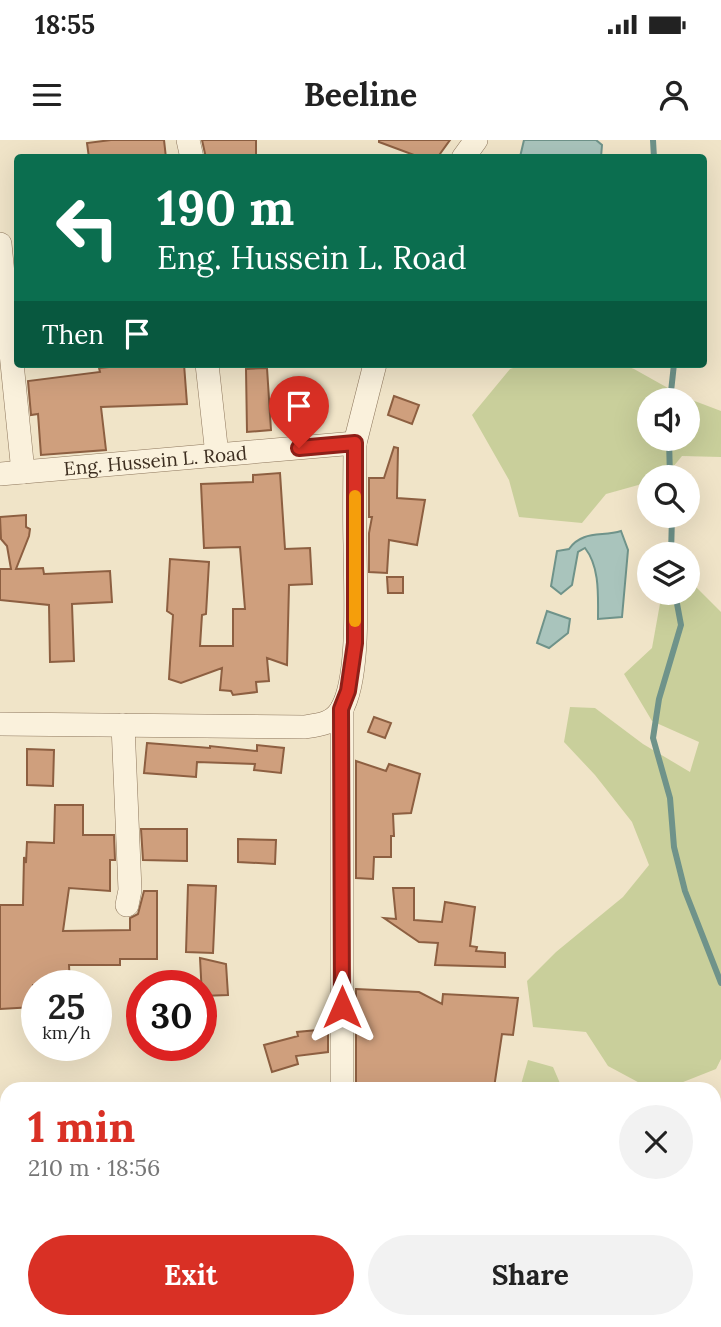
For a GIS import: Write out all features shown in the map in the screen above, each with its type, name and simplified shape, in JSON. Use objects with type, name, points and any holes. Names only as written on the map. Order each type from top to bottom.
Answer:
[{"type":"street","points":[[0,244],[11,473]]},
{"type":"street","points":[[207,368],[217,455]]},
{"type":"street","points":[[0,724],[304,727],[323,724],[334,718],[348,691],[355,643],[355,443],[374,368]]},
{"type":"street","name":"Eng. Hussein L. Road","points":[[11,473],[355,443]]},
{"type":"street","points":[[341,709],[342,1082]]},
{"type":"street","points":[[123,725],[130,890],[127,905]]},
{"type":"green space","points":[[513,368],[631,368],[668,388],[637,388],[637,451],[700,451],[700,403],[721,411],[721,457],[682,456],[675,465],[637,465],[637,485],[606,494],[582,523],[519,517],[509,480],[472,415]]},
{"type":"green space","points":[[700,591],[721,612],[721,1059],[716,1069],[683,1082],[638,1082],[608,1066],[586,1032],[533,1027],[527,981],[556,952],[623,897],[649,865],[632,822],[595,775],[564,742],[570,707],[595,708],[643,744],[690,772],[699,742],[652,721],[624,674],[652,648],[660,605],[700,605]]},
{"type":"green space","points":[[528,1060],[553,1067],[559,1082],[522,1082]]},
{"type":"water","points":[[524,140],[596,140],[602,145],[601,154],[521,154]]},
{"type":"water","points":[[621,531],[628,550],[622,617],[598,619],[597,582],[590,556],[585,548],[578,552],[572,585],[561,594],[551,586],[557,551],[569,549],[586,537]]},
{"type":"water","points":[[547,611],[570,619],[568,633],[549,648],[537,643]]},
{"type":"building","points":[[164,140],[166,154],[88,154],[87,143]]},
{"type":"building","points":[[202,140],[256,140],[256,154],[205,154]]},
{"type":"building","points":[[450,140],[440,154],[411,154],[379,142]]},
{"type":"building","points":[[99,368],[184,368],[187,404],[101,407],[106,450],[41,455],[38,414],[31,415],[28,381],[100,372]]},
{"type":"building","points":[[267,368],[271,430],[247,432],[246,369]]},
{"type":"building","points":[[394,396],[419,405],[412,424],[388,415]]},
{"type":"building","points":[[394,447],[398,448],[397,498],[425,500],[417,545],[389,540],[387,573],[369,572],[369,533],[372,517],[369,517],[369,478],[384,478]]},
{"type":"building","points":[[280,473],[285,549],[310,548],[312,584],[289,585],[287,665],[267,658],[269,681],[256,682],[257,692],[233,695],[231,691],[220,690],[222,668],[181,683],[169,679],[173,615],[167,611],[170,559],[209,562],[206,614],[202,615],[200,646],[233,646],[233,609],[245,609],[240,547],[204,548],[201,484],[253,482],[253,475]]},
{"type":"building","points":[[26,515],[29,536],[16,569],[43,568],[44,574],[110,571],[112,602],[72,604],[74,661],[50,662],[49,605],[0,600],[0,569],[11,569],[7,546],[1,539],[0,517]]},
{"type":"building","points":[[387,577],[403,577],[403,593],[388,593]]},
{"type":"building","points":[[374,717],[391,723],[385,738],[368,732]]},
{"type":"building","points":[[147,743],[257,751],[257,745],[284,748],[281,773],[254,770],[255,764],[197,762],[196,777],[144,773]]},
{"type":"building","points":[[27,749],[54,750],[53,786],[27,785]]},
{"type":"building","points":[[356,761],[386,771],[389,764],[420,774],[411,813],[393,814],[391,857],[374,857],[373,879],[356,878]]},
{"type":"building","points":[[55,805],[83,805],[83,835],[114,835],[115,860],[110,860],[110,891],[69,888],[63,931],[130,930],[130,918],[138,914],[144,891],[157,891],[157,959],[120,959],[120,965],[69,965],[69,970],[21,970],[21,1008],[0,1009],[0,905],[23,905],[27,842],[54,843]]},
{"type":"building","points":[[141,829],[187,829],[187,861],[143,860]]},
{"type":"building","points":[[238,839],[276,840],[275,864],[238,862]]},
{"type":"building","points":[[188,885],[216,886],[213,953],[186,952]]},
{"type":"building","points":[[393,888],[414,888],[414,920],[442,922],[445,902],[475,907],[470,946],[477,947],[476,951],[505,953],[505,967],[435,965],[438,943],[419,942],[384,918],[396,919]]},
{"type":"building","points":[[200,958],[226,964],[228,995],[217,995],[217,970],[201,970]]},
{"type":"building","points":[[356,989],[419,992],[442,1004],[443,994],[518,998],[513,1035],[502,1034],[495,1082],[356,1082]]},
{"type":"building","points":[[328,1029],[328,1052],[296,1056],[298,1064],[272,1072],[264,1045],[298,1036],[297,1032]]},
{"type":"waterway","points":[[653,140],[654,154]]},
{"type":"waterway","points":[[671,388],[674,368]]},
{"type":"waterway","points":[[669,451],[670,465]]},
{"type":"waterway","points":[[671,542],[672,528]]},
{"type":"waterway","points":[[677,605],[681,625],[659,699],[653,738],[670,798],[674,847],[685,891],[721,983]]},
{"type":"slow traffic","points":[[355,496],[355,621]]},
{"type":"route","points":[[299,448],[355,443],[355,643],[348,691],[341,709],[342,1007]]}]
